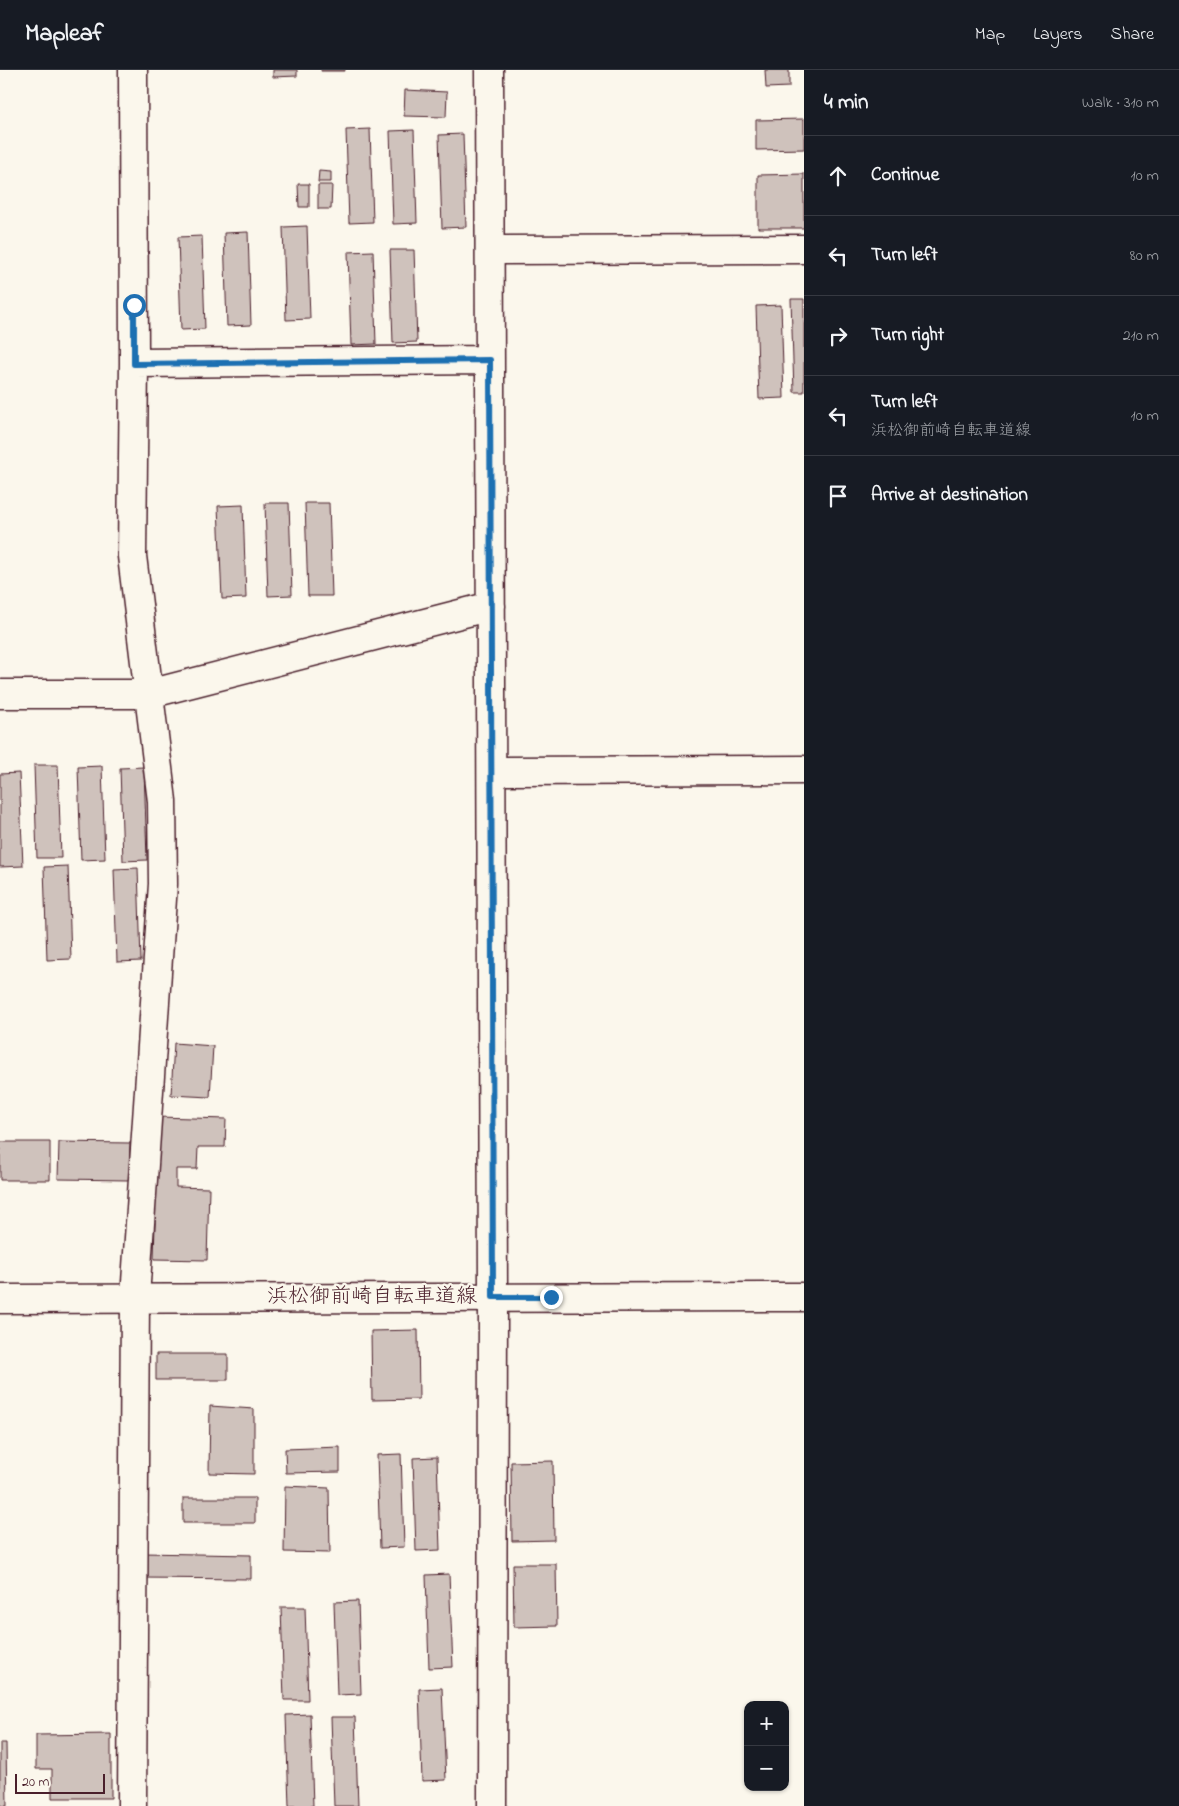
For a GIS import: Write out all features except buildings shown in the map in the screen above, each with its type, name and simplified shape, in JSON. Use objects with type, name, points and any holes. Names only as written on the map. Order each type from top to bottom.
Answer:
[{"type":"street","points":[[132,1806],[135,1297],[163,884],[162,801],[132,556],[134,364],[133,70]]},
{"type":"street","points":[[489,70],[493,1297],[492,1806]]},
{"type":"street","points":[[490,250],[804,249]]},
{"type":"street","points":[[134,364],[490,360]]},
{"type":"street","points":[[0,694],[149,694],[491,606]]},
{"type":"street","points":[[492,771],[804,770]]},
{"type":"street","name":"浜松御前崎自転車道線","points":[[0,1299],[135,1297],[804,1297]]},
{"type":"route","points":[[134,305],[134,364],[490,360],[493,1297],[551,1297]]}]
